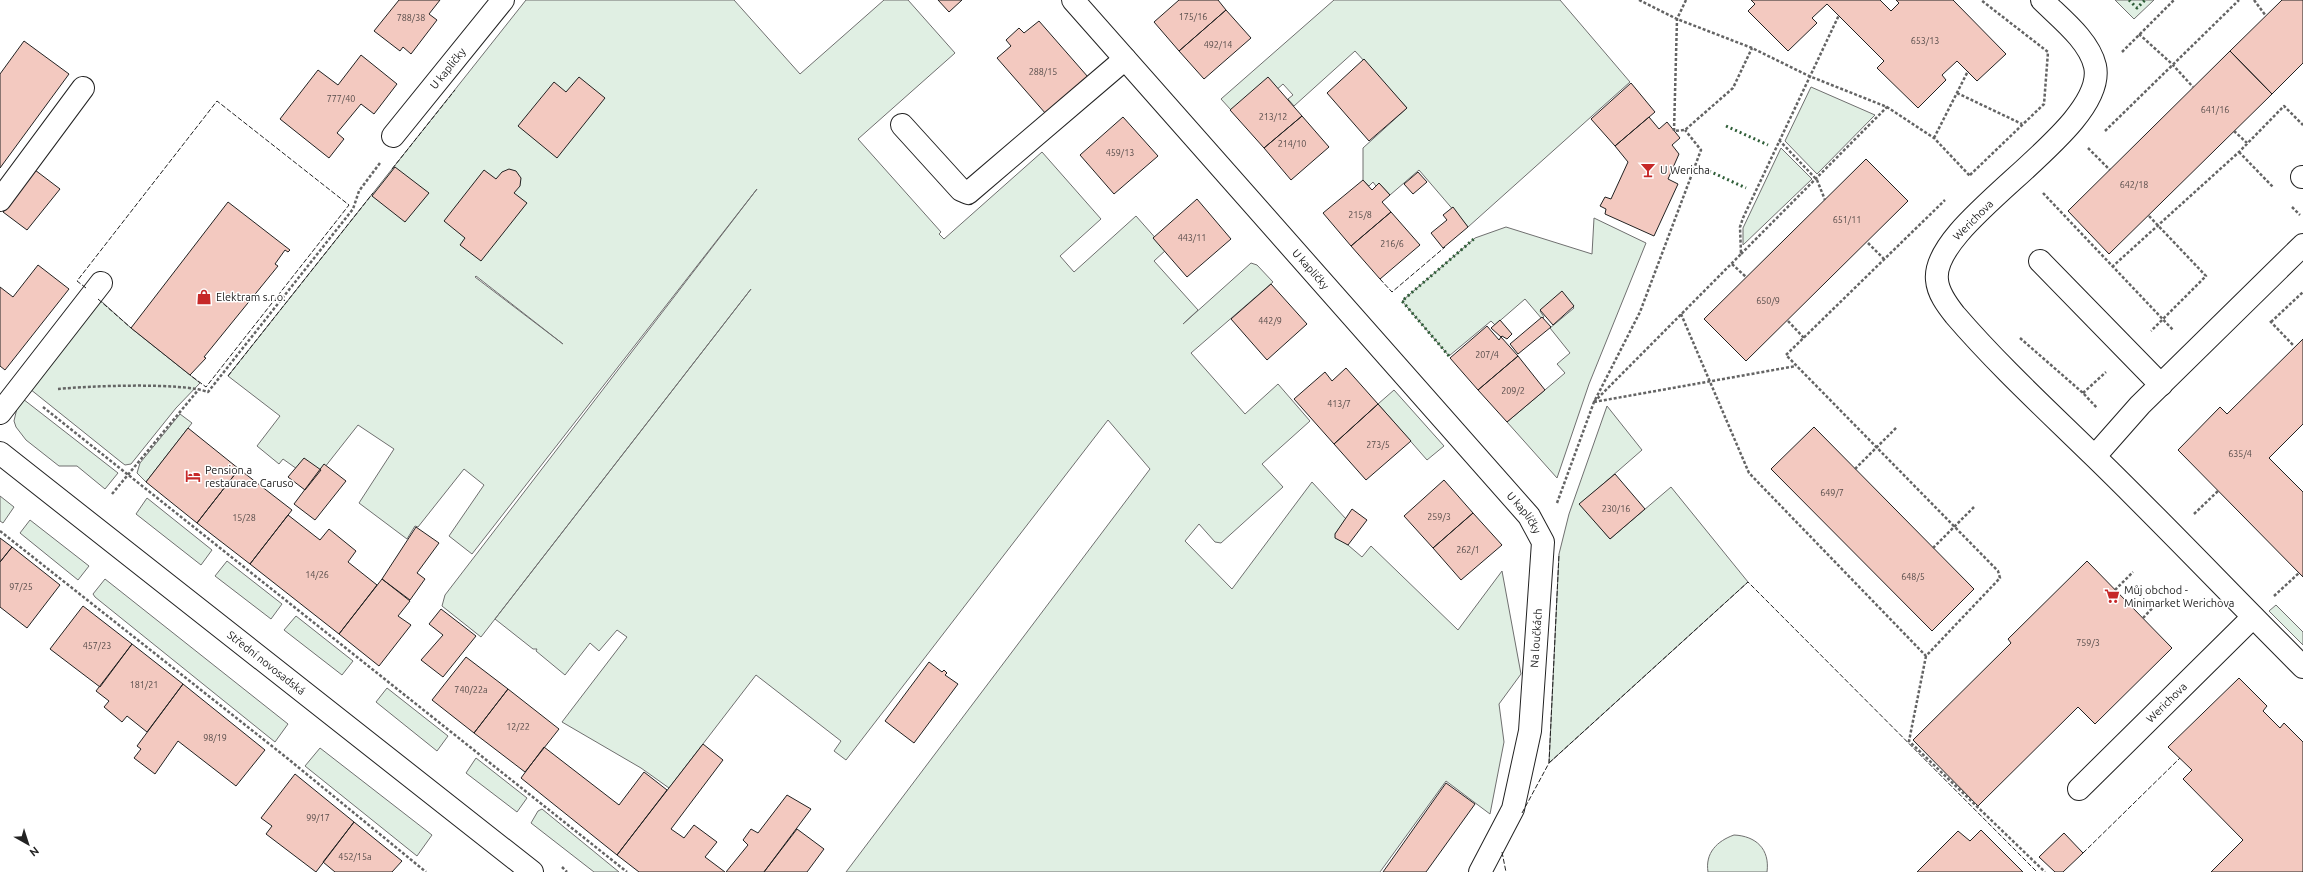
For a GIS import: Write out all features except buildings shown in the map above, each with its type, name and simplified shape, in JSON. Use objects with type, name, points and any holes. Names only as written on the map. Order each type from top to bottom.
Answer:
[{"type":"street","name":"U kapličky","points":[[393,136],[503,0]]},
{"type":"street","name":"U kapličky","points":[[1073,0],[1529,516],[1543,542]]},
{"type":"street","name":"Werichova","points":[[2042,0],[2084,44],[2096,67],[2095,83],[2089,99],[2066,128],[1960,232],[1942,258],[1936,278],[1942,295],[1954,314],[2035,399],[2095,456],[2303,667]]},
{"type":"street","points":[[902,125],[961,190],[968,193],[1125,59]]},
{"type":"street","points":[[0,200],[83,88]]},
{"type":"street","points":[[2095,456],[2117,429],[2303,245]]},
{"type":"street","points":[[2040,261],[2161,385]]},
{"type":"street","points":[[0,413],[101,282]]},
{"type":"street","name":"Střední novosadská","points":[[0,453],[532,872]]},
{"type":"street","name":"Na loučkách","points":[[1480,872],[1513,809],[1530,731],[1543,542]]},
{"type":"street","name":"Werichova","points":[[2080,789],[2253,617]]},
{"type":"path","points":[[1639,0],[1677,20],[1752,48],[1809,76],[1887,107],[1934,138],[1970,176]]},
{"type":"path","points":[[1686,0],[1677,20],[1674,130],[1685,130],[1732,88],[1752,48]]},
{"type":"path","points":[[1964,182],[2044,104],[2048,52],[1981,0]]},
{"type":"path","points":[[2119,55],[2174,0]]},
{"type":"path","points":[[2099,137],[2239,0]]},
{"type":"path","points":[[2254,0],[2266,16]]},
{"type":"path","points":[[1741,254],[1740,227],[1779,140],[1839,15]]},
{"type":"path","points":[[2139,34],[2172,64],[2193,87]]},
{"type":"path","points":[[1934,138],[1968,71]]},
{"type":"path","points":[[1957,93],[2022,124]]},
{"type":"path","points":[[2112,267],[2239,152],[2284,106],[2303,125]]},
{"type":"path","points":[[1594,402],[1817,180],[1887,107]]},
{"type":"path","points":[[1543,542],[1594,402],[1640,312],[1701,150],[1685,130]]},
{"type":"path","points":[[2234,131],[2247,143]]},
{"type":"path","points":[[50,390],[72,388],[149,387],[200,389],[208,392],[352,209],[359,191],[390,150],[393,136]]},
{"type":"path","points":[[1779,140],[1817,180],[1825,200]]},
{"type":"path","points":[[2083,153],[2094,142]]},
{"type":"path","points":[[2088,148],[2110,170]]},
{"type":"path","points":[[2239,152],[2277,191]]},
{"type":"path","points":[[2037,198],[2047,188]]},
{"type":"path","points":[[2042,193],[2106,258],[2112,267],[2163,320],[2195,351]]},
{"type":"path","points":[[1947,198],[1786,355],[1877,446],[1998,571],[2000,578],[1926,656],[1909,741],[2045,872]]},
{"type":"path","points":[[2288,203],[2299,214]]},
{"type":"path","points":[[2149,216],[2206,276],[2163,320]]},
{"type":"path","points":[[1868,242],[1885,260]]},
{"type":"path","points":[[1732,264],[1746,277]]},
{"type":"path","points":[[2271,322],[2303,292]]},
{"type":"path","points":[[1681,314],[1749,473],[1926,656]]},
{"type":"path","points":[[1788,321],[1804,338]]},
{"type":"path","points":[[2019,337],[2083,393]]},
{"type":"path","points":[[1594,402],[1708,380],[1796,366]]},
{"type":"path","points":[[112,494],[200,389]]},
{"type":"path","points":[[42,406],[626,872]]},
{"type":"path","points":[[1855,469],[1896,428]]},
{"type":"path","points":[[2193,515],[2218,491]]},
{"type":"path","points":[[1933,548],[1956,527],[1974,507]]},
{"type":"path","points":[[0,531],[287,758],[426,872]]},
{"type":"path","points":[[2115,590],[2133,572]]},
{"type":"path","points":[[2274,596],[2299,573]]},
{"type":"path","points":[[2143,618],[2160,600]]},
{"type":"green space","points":[[526,0],[734,0],[800,74],[884,0],[908,0],[955,53],[858,139],[941,232],[939,234],[944,239],[1042,152],[1101,219],[1060,256],[1074,272],[1136,216],[1166,250],[1154,261],[1198,310],[1183,324],[1251,263],[1257,265],[1273,282],[1191,353],[1245,414],[1278,384],[1310,421],[1262,464],[1283,487],[1221,543],[1215,542],[1199,524],[1185,541],[1232,589],[1312,482],[1346,519],[1335,534],[1362,557],[1371,546],[1458,630],[1502,571],[1521,674],[1499,704],[1504,742],[1490,814],[1446,781],[1380,872],[846,872],[1150,469],[1108,420],[846,760],[834,751],[841,741],[756,675],[669,788],[641,768],[562,722],[627,637],[617,630],[599,651],[590,643],[565,675],[536,651],[537,649],[533,649],[495,619],[751,289],[481,637],[442,606],[445,595],[757,189],[472,554],[449,536],[484,485],[464,469],[418,527],[415,526],[407,539],[359,503],[394,449],[358,425],[321,472],[297,469],[283,459],[279,464],[257,446],[280,416],[228,376]],"holes":[[[476,276],[563,344],[475,277]]]},
{"type":"green space","points":[[1334,0],[1560,0],[1630,82],[1468,227],[1419,170],[1390,195],[1379,183],[1376,186],[1373,182],[1369,186],[1363,180],[1363,148],[1407,108],[1355,51],[1294,106],[1288,99],[1293,95],[1283,84],[1241,121],[1221,99]]},
{"type":"green space","points":[[2115,0],[2154,0],[2134,19]]},
{"type":"green space","points":[[1811,87],[1875,115],[1817,174],[1785,141]]},
{"type":"green space","points":[[1781,148],[1812,179],[1743,245],[1743,228]]},
{"type":"green space","points":[[1594,218],[1646,243],[1589,384],[1557,478],[1507,422],[1565,373],[1557,364],[1570,353],[1550,328],[1574,308],[1561,293],[1540,311],[1544,317],[1542,319],[1525,299],[1495,325],[1491,321],[1449,356],[1402,301],[1475,238],[1506,227],[1592,254]]},
{"type":"green space","points":[[101,301],[131,328],[200,383],[176,408],[131,464],[125,465],[30,389]]},
{"type":"green space","points":[[1394,390],[1444,446],[1427,460],[1378,404]]},
{"type":"green space","points":[[23,399],[118,473],[105,489],[77,466],[59,466],[26,440],[16,427],[14,421],[17,408]]},
{"type":"green space","points":[[1607,406],[1642,450],[1580,504],[1610,539],[1671,487],[1748,582],[1549,763],[1559,554],[1569,514]]},
{"type":"green space","points":[[180,414],[192,423],[146,482],[137,473],[140,463]]},
{"type":"green space","points":[[0,496],[14,507],[3,523],[0,521]]},
{"type":"green space","points":[[147,498],[212,550],[201,565],[136,514]]},
{"type":"green space","points":[[30,520],[89,566],[78,580],[20,533]]},
{"type":"green space","points":[[227,561],[282,604],[271,619],[215,576]]},
{"type":"green space","points":[[105,579],[288,724],[275,742],[95,597],[93,594]]},
{"type":"green space","points":[[2276,605],[2303,632],[2303,645],[2269,611]]},
{"type":"green space","points":[[296,616],[353,661],[342,675],[284,630]]},
{"type":"green space","points":[[387,688],[448,736],[437,751],[376,702]]},
{"type":"green space","points":[[320,748],[432,835],[417,856],[305,766]]},
{"type":"green space","points":[[476,758],[527,798],[517,812],[466,773]]},
{"type":"green space","points":[[542,809],[619,872],[594,872],[531,823],[538,811]]},
{"type":"green space","points":[[1734,835],[1749,838],[1760,845],[1764,850],[1766,857],[1767,872],[1708,872],[1708,859],[1710,854],[1718,844]]},
{"type":"hedge","points":[[2129,0],[2137,8],[2145,0]]},
{"type":"hedge","points":[[1726,126],[1768,145]]},
{"type":"hedge","points":[[1709,171],[1746,188]]},
{"type":"hedge","points":[[1449,356],[1402,301],[1475,238]]},
{"type":"fence","points":[[392,169],[455,90]]},
{"type":"fence","points":[[86,288],[77,281],[217,101],[349,205],[206,387],[190,375]]},
{"type":"fence","points":[[228,376],[373,193]]},
{"type":"fence","points":[[1380,279],[1392,292],[1445,247]]},
{"type":"fence","points":[[98,299],[131,328]]},
{"type":"fence","points":[[1522,813],[1549,763],[1559,554]]},
{"type":"fence","points":[[1549,763],[1748,582],[2037,872]]},
{"type":"fence","points":[[2083,853],[2180,758]]},
{"type":"fence","points":[[1502,852],[1506,872]]},
{"type":"place","name":"U Wericha","points":[[1648,170]]},
{"type":"place","name":"Elektram s.r.o.","points":[[204,297]]},
{"type":"place","name":"Pension a restaurace Caruso","points":[[193,476]]},
{"type":"place","name":"Můj obchod - Minimarket Werichova","points":[[2112,596]]}]
